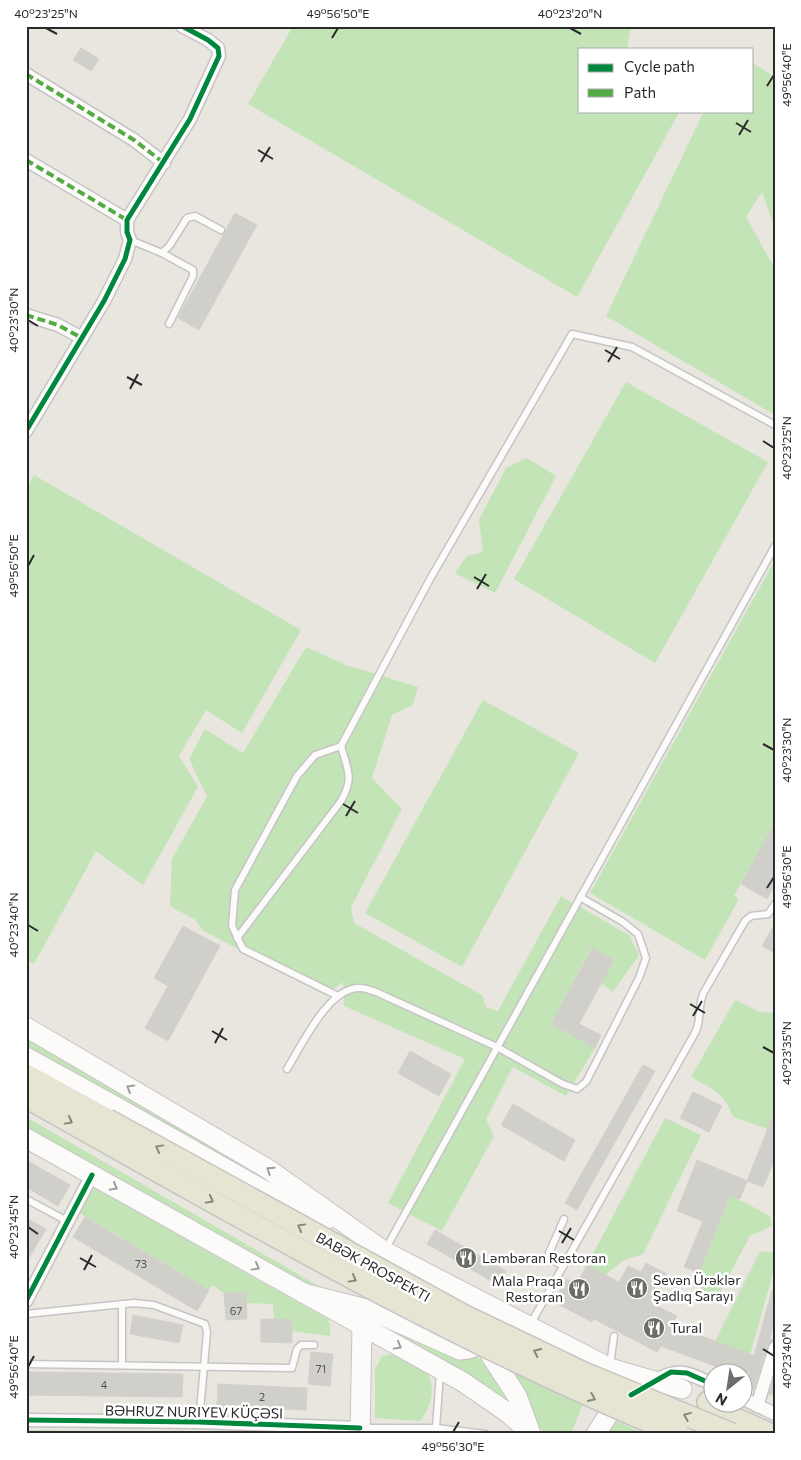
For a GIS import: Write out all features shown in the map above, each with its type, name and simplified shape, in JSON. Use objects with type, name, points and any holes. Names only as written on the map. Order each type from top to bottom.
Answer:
[{"type":"main road","name":"BABƏK PROSPEKTI","points":[[26,1027],[268,1169],[384,1251],[610,1368],[682,1389]]},
{"type":"main road","points":[[26,1057],[258,1187],[384,1251],[482,1310],[487,1322],[487,1329],[481,1343],[474,1348],[460,1350],[370,1310],[303,1293]]},
{"type":"main road","name":"BABƏK PROSPEKTI","points":[[26,1074],[463,1315],[584,1373],[732,1434]]},
{"type":"main road","name":"BABƏK PROSPEKTI","points":[[26,1097],[360,1283],[576,1391],[679,1434]]},
{"type":"main road","points":[[26,1138],[440,1369],[487,1397],[531,1433]]},
{"type":"main road","points":[[529,1327],[505,1324],[494,1331],[489,1346],[491,1356],[516,1396],[531,1433]]},
{"type":"main road","points":[[360,1431],[362,1326]]},
{"type":"main road","points":[[596,1434],[612,1409],[631,1395],[653,1388],[682,1389],[704,1393]]},
{"type":"main road","points":[[720,1412],[732,1434]]},
{"type":"main road","points":[[728,1412],[734,1418],[770,1434]]},
{"type":"street","points":[[26,431],[82,338],[125,260],[130,240],[126,232],[127,220],[190,119],[218,56],[218,48],[208,40],[182,26]]},
{"type":"street","points":[[26,74],[134,140],[164,163]]},
{"type":"street","points":[[26,160],[127,220]]},
{"type":"street","points":[[26,315],[58,325],[82,338]]},
{"type":"street","points":[[26,1301],[92,1175]]},
{"type":"street","points":[[757,1406],[775,1348]]},
{"type":"street","points":[[631,1395],[671,1372],[680,1371],[704,1389]]},
{"type":"street","points":[[754,1404],[775,1414]]},
{"type":"street","name":"BƏHRUZ NURIYEV KÜÇƏSI","points":[[26,1420],[199,1422],[360,1431]]},
{"type":"lane","points":[[162,253],[170,245],[187,218],[195,216],[221,230]]},
{"type":"lane","points":[[130,240],[162,253],[193,270],[193,276],[169,324]]},
{"type":"lane","points":[[237,938],[341,802],[349,787],[349,774],[341,746],[430,579],[572,334],[632,347],[775,425]]},
{"type":"lane","points":[[384,1251],[775,546]]},
{"type":"lane","points":[[338,996],[243,949],[232,926],[235,890],[297,776],[315,754],[341,746]]},
{"type":"lane","points":[[288,1069],[324,1010],[338,996],[360,988],[376,992],[497,1047],[563,1084],[577,1089],[586,1082],[639,978],[646,958],[638,934],[623,922],[580,897]]},
{"type":"lane","points":[[529,1327],[695,1033],[700,1020],[700,1000],[727,953],[746,921],[751,916],[768,914],[775,904]]},
{"type":"lane","points":[[26,1199],[67,1222]]},
{"type":"lane","points":[[563,1266],[551,1259],[548,1253],[564,1219]]},
{"type":"lane","points":[[122,1304],[122,1364]]},
{"type":"lane","points":[[26,1314],[122,1304],[154,1305],[205,1324],[207,1332],[199,1422]]},
{"type":"lane","points":[[610,1368],[614,1336]]},
{"type":"lane","points":[[26,1364],[292,1368],[297,1349],[300,1345],[314,1345]]},
{"type":"lane","points":[[436,1428],[440,1369]]},
{"type":"lane","points":[[360,1431],[436,1428],[486,1434]]},
{"type":"green space","points":[[293,26],[631,26],[627,48],[578,48],[578,112],[679,112],[577,297],[248,104]]},
{"type":"green space","points":[[754,64],[775,77],[775,229],[762,192],[746,217],[775,269],[775,415],[606,316],[704,112],[754,112]]},
{"type":"green space","points":[[626,382],[768,462],[655,663],[514,579]]},
{"type":"green space","points":[[527,458],[556,476],[495,593],[455,573],[467,556],[483,552],[479,520],[506,468]]},
{"type":"green space","points":[[34,475],[301,630],[242,733],[206,710],[179,756],[198,787],[143,885],[96,851],[34,964],[26,960],[26,489]]},
{"type":"green space","points":[[775,560],[775,822],[734,896],[739,899],[705,960],[590,893]]},
{"type":"green space","points":[[306,647],[346,665],[418,687],[413,705],[392,715],[372,778],[402,809],[351,907],[354,923],[482,995],[486,1007],[498,1011],[561,896],[629,935],[639,955],[613,992],[601,983],[613,960],[591,948],[551,1024],[595,1048],[566,1096],[513,1067],[486,1119],[494,1136],[442,1231],[388,1203],[465,1059],[344,1006],[343,982],[325,995],[202,930],[196,920],[170,906],[172,859],[207,796],[189,759],[205,729],[243,753]]},
{"type":"green space","points":[[483,700],[579,753],[462,967],[365,913]]},
{"type":"green space","points":[[735,1000],[760,1012],[775,1013],[775,1112],[768,1129],[733,1117],[730,1109],[717,1092],[691,1077]]},
{"type":"green space","points":[[26,1037],[251,1167],[255,1175],[26,1048]]},
{"type":"green space","points":[[26,1117],[329,1292],[306,1286],[26,1129]]},
{"type":"green space","points":[[665,1118],[701,1135],[643,1254],[624,1260],[605,1275],[587,1265]]},
{"type":"green space","points":[[91,1186],[328,1319],[330,1336],[292,1331],[292,1319],[274,1319],[273,1304],[246,1303],[246,1292],[224,1293],[212,1285],[209,1290],[78,1212]]},
{"type":"green space","points":[[730,1195],[770,1216],[772,1226],[750,1236],[714,1304],[697,1294],[706,1276],[699,1273]]},
{"type":"green space","points":[[760,1251],[775,1253],[775,1266],[750,1355],[715,1341]]},
{"type":"green space","points":[[356,1314],[380,1320],[461,1359],[475,1356],[487,1362],[510,1404]]},
{"type":"green space","points":[[394,1354],[419,1365],[425,1371],[432,1384],[431,1400],[425,1415],[420,1421],[375,1418],[375,1369],[382,1356]]},
{"type":"green space","points":[[514,1372],[583,1403],[571,1434],[546,1434],[538,1426]]},
{"type":"green space","points":[[611,1419],[645,1434],[601,1434]]},
{"type":"green space","points":[[26,1430],[249,1434],[26,1434]]},
{"type":"building","points":[[81,48],[99,59],[91,71],[73,60]]},
{"type":"building","points":[[235,213],[257,225],[199,330],[178,318]]},
{"type":"building","points":[[775,822],[775,884],[767,899],[741,884]]},
{"type":"building","points":[[775,923],[775,953],[762,946]]},
{"type":"building","points":[[183,926],[220,946],[168,1041],[145,1028],[168,986],[154,978]]},
{"type":"building","points":[[592,948],[614,960],[579,1024],[601,1035],[595,1048],[551,1024]]},
{"type":"building","points":[[410,1051],[451,1074],[439,1096],[398,1073]]},
{"type":"building","points":[[643,1065],[655,1071],[577,1210],[565,1203]]},
{"type":"building","points":[[693,1092],[722,1106],[709,1132],[680,1118]]},
{"type":"building","points":[[513,1104],[575,1140],[564,1161],[501,1125]]},
{"type":"building","points":[[774,1113],[775,1159],[763,1187],[747,1181]]},
{"type":"building","points":[[26,1160],[70,1185],[58,1206],[26,1187]]},
{"type":"building","points":[[697,1160],[747,1181],[740,1199],[730,1195],[699,1273],[684,1267],[703,1221],[677,1211]]},
{"type":"building","points":[[85,1217],[209,1290],[197,1311],[73,1237]]},
{"type":"building","points":[[26,1218],[46,1229],[26,1263]]},
{"type":"building","name":"Ləmbəran Restoran","points":[[435,1230],[506,1271],[498,1285],[427,1244]]},
{"type":"building","points":[[646,1263],[667,1274],[651,1303],[677,1316],[672,1325],[754,1356],[772,1290],[775,1290],[775,1319],[770,1338],[775,1340],[767,1346],[754,1387],[754,1362],[704,1362],[661,1346],[657,1352],[594,1319],[592,1322],[554,1302],[566,1279],[577,1284],[587,1265],[619,1282],[628,1266],[641,1272]]},
{"type":"building","points":[[246,1292],[247,1319],[226,1320],[224,1293]]},
{"type":"building","points":[[133,1315],[183,1325],[179,1343],[130,1334]]},
{"type":"building","points":[[261,1319],[292,1319],[292,1343],[261,1342]]},
{"type":"building","points":[[311,1352],[333,1354],[330,1386],[308,1384]]},
{"type":"building","points":[[26,1372],[183,1374],[182,1397],[26,1395]]},
{"type":"building","points":[[775,1376],[775,1396],[769,1394]]},
{"type":"building","points":[[218,1384],[307,1388],[306,1410],[217,1406]]},
{"type":"marked path","points":[[26,74],[134,140],[164,163]]},
{"type":"marked path","points":[[26,160],[127,220]]},
{"type":"marked path","points":[[26,315],[58,325],[82,338]]},
{"type":"cycle path","points":[[26,431],[104,301],[125,259],[130,240],[127,232],[127,220],[190,119],[219,56],[218,48],[208,40],[182,26]]},
{"type":"cycle path","points":[[26,1301],[92,1175]]},
{"type":"cycle path","points":[[631,1395],[671,1372],[687,1373],[704,1381]]},
{"type":"cycle path","points":[[26,1420],[199,1422],[360,1428]]},
{"type":"place","name":"Ləmbəran Restoran","points":[[466,1258]]},
{"type":"place","name":"Sevən Ürəklər Şadlıq Sarayı","points":[[637,1288]]},
{"type":"place","name":"Mala Praqa Restoran","points":[[579,1289]]},
{"type":"place","name":"Tural","points":[[654,1328]]}]
